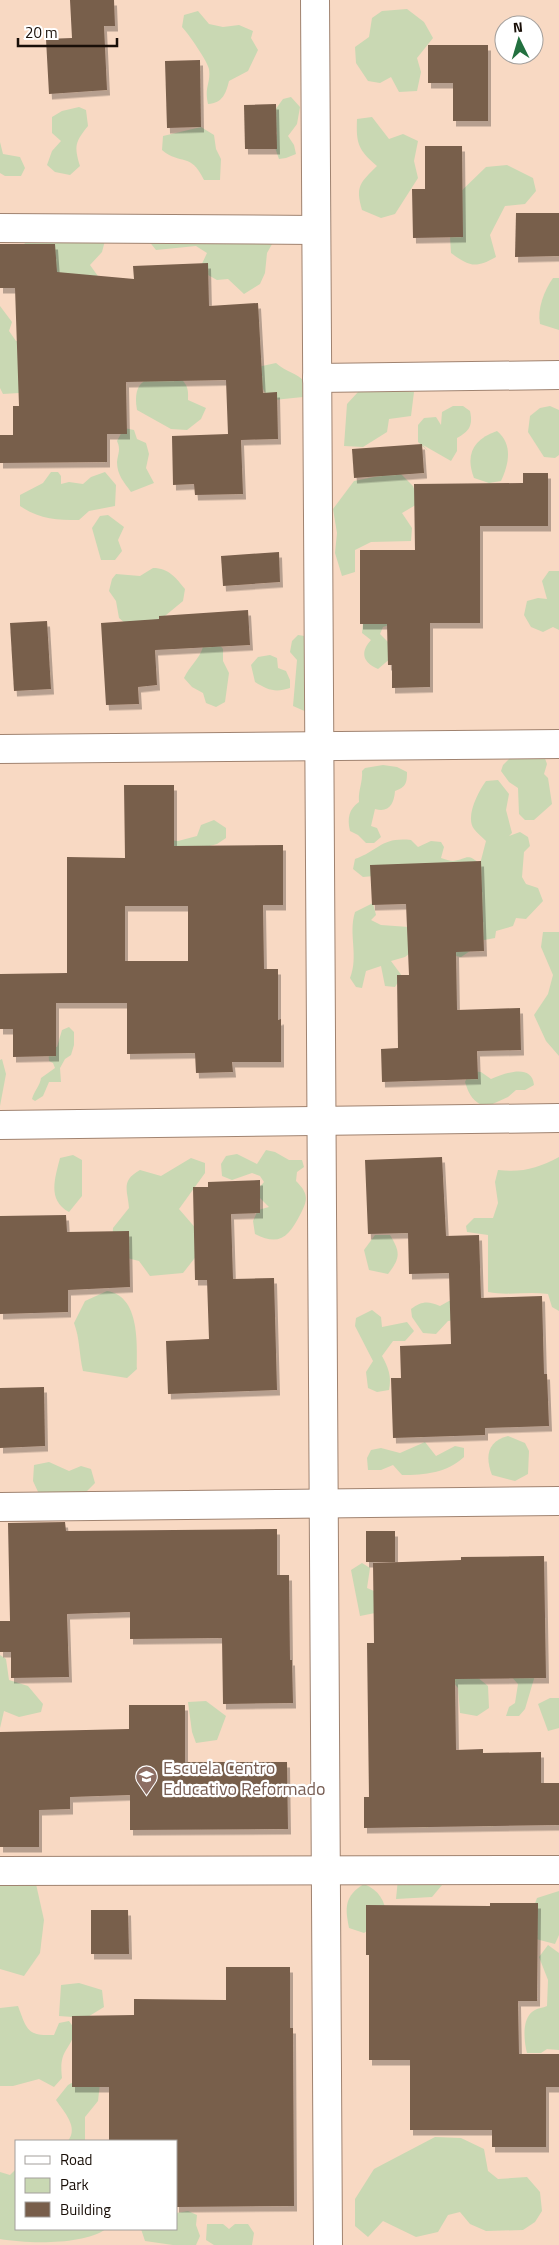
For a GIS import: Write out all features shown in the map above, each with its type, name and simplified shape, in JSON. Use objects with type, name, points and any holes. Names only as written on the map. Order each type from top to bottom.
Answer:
[{"type":"street","points":[[315,0],[328,2245]]},
{"type":"street","points":[[0,228],[316,230]]},
{"type":"street","points":[[317,378],[559,375]]},
{"type":"street","points":[[0,749],[559,744]]},
{"type":"street","points":[[0,1125],[559,1118]]},
{"type":"street","points":[[0,1507],[559,1501]]},
{"type":"street","points":[[0,1871],[559,1870]]},
{"type":"green space","points":[[407,9],[424,22],[433,38],[417,58],[421,72],[417,91],[399,92],[391,77],[380,83],[368,81],[356,63],[355,47],[369,37],[372,18],[382,11]]},
{"type":"green space","points":[[198,11],[209,24],[223,27],[239,25],[253,31],[251,38],[258,50],[248,71],[229,81],[223,97],[217,102],[208,104],[208,65],[182,27],[184,15]]},
{"type":"green space","points":[[291,97],[300,107],[297,124],[288,136],[294,145],[296,154],[279,159],[273,142],[277,134],[272,114],[283,99]]},
{"type":"green space","points":[[79,107],[86,110],[88,126],[80,136],[76,149],[80,166],[70,175],[55,172],[47,165],[52,151],[61,141],[52,133],[52,117],[62,111]]},
{"type":"green space","points":[[372,117],[389,139],[403,134],[418,141],[414,161],[418,178],[395,214],[381,218],[362,210],[359,195],[360,185],[377,166],[360,146],[357,134],[357,119]]},
{"type":"green space","points":[[201,127],[214,135],[216,149],[221,159],[220,180],[204,180],[199,171],[190,162],[169,155],[162,150],[163,136]]},
{"type":"green space","points":[[0,142],[3,154],[20,157],[25,168],[21,176],[5,176],[0,173]]},
{"type":"green space","points":[[507,165],[533,178],[536,191],[525,204],[505,206],[490,235],[496,257],[477,264],[463,261],[451,253],[449,220],[454,198],[486,167]]},
{"type":"green space","points":[[24,233],[107,233],[102,252],[90,265],[100,279],[104,315],[25,249]]},
{"type":"green space","points":[[276,237],[267,253],[265,273],[260,284],[244,294],[228,279],[217,280],[199,270],[207,253],[196,246],[156,250],[148,240]]},
{"type":"green space","points":[[553,278],[559,278],[559,330],[540,324],[539,318],[542,300]]},
{"type":"green space","points":[[0,306],[12,322],[9,331],[16,341],[38,344],[19,393],[3,394],[0,388]]},
{"type":"green space","points":[[276,363],[305,382],[303,397],[274,400],[265,393],[253,368]]},
{"type":"green space","points":[[174,374],[186,385],[188,400],[206,408],[201,419],[187,430],[171,429],[137,410],[137,391],[144,381]]},
{"type":"green space","points":[[386,389],[414,392],[411,416],[389,419],[387,432],[363,447],[344,446],[347,404],[358,392]]},
{"type":"green space","points":[[453,406],[463,406],[470,411],[471,424],[465,433],[457,438],[457,451],[451,461],[423,445],[428,451],[418,442],[418,425],[424,418],[436,417],[441,425],[442,412]]},
{"type":"green space","points":[[550,406],[559,410],[559,455],[555,458],[544,457],[528,432],[530,416],[540,408]]},
{"type":"green space","points":[[124,428],[134,430],[137,439],[146,443],[149,454],[146,468],[154,483],[131,492],[121,478],[117,467],[119,449],[117,441]]},
{"type":"green space","points":[[497,431],[506,442],[508,454],[506,468],[501,481],[489,483],[474,478],[471,470],[471,455],[473,449],[482,438]]},
{"type":"green space","points":[[51,472],[58,472],[61,476],[61,484],[69,482],[83,484],[91,477],[105,472],[116,485],[115,506],[89,511],[79,520],[63,520],[34,514],[20,506],[20,495],[43,483]]},
{"type":"green space","points":[[399,472],[413,486],[419,503],[402,513],[412,528],[411,541],[371,542],[355,550],[355,572],[342,576],[335,553],[337,533],[333,509],[354,481]]},
{"type":"green space","points":[[108,515],[124,527],[118,540],[122,551],[115,560],[101,560],[92,528],[100,516]]},
{"type":"green space","points":[[153,568],[159,568],[172,574],[185,589],[183,601],[154,625],[131,628],[119,618],[116,601],[109,591],[112,579],[116,574],[140,576]]},
{"type":"green space","points":[[549,571],[559,571],[559,630],[553,627],[543,632],[531,627],[524,615],[527,601],[538,598],[547,599],[542,581]]},
{"type":"green space","points":[[363,623],[392,624],[383,627],[380,634],[388,642],[391,658],[378,669],[366,661],[364,653],[371,640],[362,633]]},
{"type":"green space","points":[[298,635],[311,637],[309,713],[293,706],[297,660],[290,652],[292,641]]},
{"type":"green space","points":[[218,643],[223,649],[223,661],[229,673],[225,702],[216,707],[206,703],[203,693],[192,687],[184,678],[203,647]]},
{"type":"green space","points":[[270,655],[277,658],[278,668],[286,671],[290,680],[290,688],[272,690],[255,682],[251,665],[258,657]]},
{"type":"green space","points":[[521,753],[543,753],[547,764],[544,774],[548,778],[552,804],[534,820],[525,820],[519,814],[518,788],[509,782],[501,771],[503,765],[510,758],[514,758]]},
{"type":"green space","points":[[383,765],[397,767],[407,772],[406,782],[402,788],[395,791],[390,806],[384,810],[375,809],[371,826],[377,828],[381,837],[374,843],[366,843],[358,835],[350,831],[350,814],[359,802],[362,771],[365,768]]},
{"type":"green space","points":[[498,780],[509,794],[506,810],[512,833],[509,836],[520,832],[528,837],[530,846],[524,852],[522,877],[526,884],[538,888],[543,901],[526,919],[516,918],[513,926],[496,931],[495,938],[479,941],[374,876],[363,877],[353,869],[355,859],[393,840],[411,840],[418,847],[431,841],[441,842],[444,847],[441,858],[453,861],[469,857],[480,864],[486,841],[474,829],[471,818],[472,811],[479,791],[486,781]]},
{"type":"green space","points":[[214,820],[226,828],[226,838],[217,844],[141,865],[170,840],[178,841],[197,836],[201,825]]},
{"type":"green space","points":[[373,903],[376,915],[371,920],[381,925],[409,927],[470,951],[461,957],[415,949],[405,957],[391,961],[402,976],[395,987],[385,986],[381,966],[366,971],[362,988],[356,987],[350,978],[354,961],[353,920],[355,912]]},
{"type":"green space","points":[[543,932],[559,932],[559,1056],[546,1041],[534,1015],[548,994],[553,975],[541,947]]},
{"type":"green space","points":[[69,1027],[74,1032],[74,1045],[71,1055],[65,1059],[60,1068],[61,1082],[49,1082],[43,1096],[35,1101],[32,1099],[41,1078],[55,1068],[53,1063],[49,1061],[48,1046],[57,1047],[62,1030]]},
{"type":"green space","points":[[2,1059],[6,1074],[0,1106],[0,1060]]},
{"type":"green space","points":[[470,1071],[481,1072],[491,1079],[510,1072],[523,1072],[532,1078],[534,1085],[525,1090],[516,1090],[508,1097],[486,1107],[472,1098],[468,1091],[465,1082]]},
{"type":"green space","points":[[266,1150],[275,1152],[289,1160],[302,1160],[304,1167],[297,1172],[296,1181],[305,1194],[305,1205],[288,1234],[277,1239],[264,1238],[255,1234],[253,1221],[258,1210],[269,1207],[258,1196],[257,1190],[264,1182],[260,1176],[252,1173],[232,1180],[222,1176],[221,1164],[226,1156],[237,1154],[257,1164]]},
{"type":"green space","points":[[73,1155],[82,1160],[82,1196],[69,1212],[58,1201],[54,1188],[60,1158]]},
{"type":"green space","points":[[559,1157],[559,1311],[552,1307],[548,1294],[488,1292],[488,1235],[467,1232],[466,1226],[474,1218],[493,1218],[498,1203],[495,1182],[498,1170],[515,1171],[530,1169]]},
{"type":"green space","points":[[191,1158],[205,1163],[205,1173],[179,1209],[198,1231],[205,1245],[183,1273],[150,1276],[139,1261],[127,1258],[112,1243],[113,1228],[129,1208],[127,1182],[140,1170],[161,1176]]},
{"type":"green space","points":[[375,1235],[390,1235],[396,1246],[397,1259],[388,1274],[369,1270],[364,1250]]},
{"type":"green space","points":[[107,1291],[118,1295],[126,1302],[134,1322],[137,1369],[127,1378],[83,1371],[74,1323],[85,1301]]},
{"type":"green space","points":[[455,1300],[459,1320],[448,1321],[436,1334],[423,1333],[412,1317],[411,1309],[418,1304],[432,1303],[440,1306]]},
{"type":"green space","points":[[372,1310],[381,1317],[382,1327],[407,1322],[414,1331],[405,1341],[393,1341],[382,1356],[389,1372],[390,1385],[389,1390],[377,1392],[368,1388],[366,1372],[373,1361],[355,1326],[356,1318]]},
{"type":"green space","points":[[508,1436],[525,1443],[529,1451],[528,1474],[515,1481],[492,1475],[488,1456],[496,1442]]},
{"type":"green space","points":[[425,1442],[436,1456],[455,1446],[464,1448],[464,1457],[450,1467],[427,1474],[402,1475],[393,1465],[381,1470],[368,1470],[367,1458],[371,1450],[381,1448],[400,1453]]},
{"type":"green space","points":[[49,1462],[69,1471],[81,1466],[91,1469],[95,1483],[85,1493],[39,1494],[33,1481],[34,1465]]},
{"type":"green space","points":[[362,1563],[370,1568],[367,1588],[374,1591],[375,1613],[360,1616],[351,1570]]},
{"type":"green space","points":[[0,1655],[6,1659],[9,1680],[28,1686],[43,1704],[41,1712],[19,1717],[4,1711],[0,1728]]},
{"type":"green space","points":[[458,1670],[477,1677],[488,1686],[489,1708],[477,1716],[460,1713],[458,1688],[453,1682]]},
{"type":"green space","points":[[507,1672],[536,1672],[525,1709],[519,1716],[506,1716],[509,1707],[515,1703],[518,1684]]},
{"type":"green space","points":[[550,1698],[559,1698],[559,1728],[548,1731],[538,1704]]},
{"type":"green space","points":[[206,1701],[226,1716],[217,1740],[196,1743],[192,1732],[188,1702]]},
{"type":"green space","points":[[0,1863],[36,1884],[44,1920],[40,1953],[24,1976],[0,1969]]},
{"type":"green space","points":[[429,1866],[442,1885],[432,1897],[396,1899],[398,1879]]},
{"type":"green space","points":[[364,1884],[374,1889],[380,1897],[385,1906],[387,1917],[364,1933],[349,1928],[347,1908],[349,1898]]},
{"type":"green space","points":[[559,1891],[559,1935],[555,1944],[532,1938],[532,1912],[537,1898]]},
{"type":"green space","points":[[548,1945],[559,1953],[559,2050],[547,2049],[541,2053],[527,2053],[525,2030],[527,2018],[535,2010],[547,2006],[548,1980],[539,1957]]},
{"type":"green space","points":[[79,1983],[102,1990],[104,2007],[86,2018],[59,2016],[61,1985]]},
{"type":"green space","points":[[18,2006],[26,2026],[33,2033],[54,2035],[59,2023],[69,2021],[76,2031],[63,2057],[62,2078],[54,2087],[39,2079],[13,2086],[0,2086],[0,2008]]},
{"type":"green space","points":[[88,2074],[100,2083],[98,2101],[85,2117],[85,2140],[69,2140],[72,2130],[71,2125],[56,2100],[68,2085]]},
{"type":"green space","points":[[435,2137],[461,2138],[484,2149],[488,2171],[498,2179],[527,2177],[540,2192],[542,2211],[535,2222],[523,2230],[486,2231],[470,2224],[460,2212],[448,2215],[438,2232],[416,2237],[383,2221],[368,2237],[355,2226],[355,2199],[374,2169]]},
{"type":"green space","points":[[15,2170],[15,2230],[104,2230],[70,2241],[26,2242],[0,2239],[0,2172],[10,2175]]},
{"type":"green space","points":[[188,2211],[197,2215],[196,2225],[200,2236],[196,2245],[173,2245],[145,2241],[141,2230],[178,2230],[178,2213]]},
{"type":"green space","points":[[207,2224],[223,2224],[229,2229],[235,2224],[248,2224],[254,2233],[252,2245],[214,2245],[206,2240]]},
{"type":"building","points":[[70,0],[114,0],[115,26],[104,26],[107,90],[49,94],[46,39],[72,38]]},
{"type":"building","points":[[428,45],[488,45],[488,121],[453,121],[453,83],[428,83]]},
{"type":"building","points":[[200,60],[201,127],[167,128],[165,61]]},
{"type":"building","points":[[276,104],[277,149],[245,149],[244,105]]},
{"type":"building","points":[[425,146],[462,146],[463,237],[413,238],[412,189],[425,189]]},
{"type":"building","points":[[516,213],[559,213],[559,256],[515,257]]},
{"type":"building","points":[[0,244],[55,244],[57,272],[134,279],[133,266],[208,263],[209,306],[258,303],[263,393],[277,392],[278,439],[241,440],[243,494],[195,495],[194,484],[173,485],[172,436],[228,434],[226,380],[126,382],[127,434],[107,434],[107,462],[0,463],[0,435],[13,435],[13,406],[19,406],[15,288],[0,288]]},
{"type":"building","points":[[422,444],[424,473],[354,478],[352,449]]},
{"type":"building","points":[[523,473],[548,473],[548,526],[480,526],[480,623],[430,623],[430,687],[392,688],[392,665],[388,665],[387,624],[360,624],[360,550],[415,550],[414,484],[523,483]]},
{"type":"building","points":[[279,552],[280,582],[223,586],[221,556]]},
{"type":"building","points":[[248,610],[250,645],[155,650],[157,685],[138,687],[139,704],[106,705],[101,623],[159,619],[159,616]]},
{"type":"building","points":[[47,621],[51,689],[14,691],[10,623]]},
{"type":"building","points":[[124,785],[174,785],[174,846],[283,845],[283,905],[263,905],[264,969],[278,969],[278,1020],[281,1019],[281,1062],[232,1062],[233,1072],[196,1073],[195,1053],[127,1054],[127,1003],[56,1003],[56,1056],[13,1057],[13,1029],[0,1029],[0,974],[67,973],[67,857],[125,858]],"holes":[[[125,906],[188,906],[188,961],[125,961]]]},
{"type":"building","points":[[481,861],[484,951],[456,952],[457,1010],[520,1008],[521,1050],[477,1051],[478,1079],[382,1082],[381,1049],[398,1048],[397,975],[409,975],[406,904],[372,905],[370,865]]},
{"type":"building","points":[[442,1157],[446,1236],[479,1235],[481,1298],[542,1296],[544,1374],[547,1374],[549,1426],[485,1428],[485,1435],[393,1438],[391,1378],[401,1378],[400,1346],[451,1344],[449,1273],[409,1274],[408,1233],[368,1234],[365,1160]]},
{"type":"building","points":[[260,1180],[260,1213],[231,1214],[233,1279],[274,1278],[277,1390],[168,1394],[166,1341],[209,1339],[207,1280],[195,1280],[193,1187],[208,1187],[208,1182]]},
{"type":"building","points":[[66,1215],[67,1232],[129,1231],[130,1287],[68,1290],[68,1312],[0,1314],[0,1216]]},
{"type":"building","points":[[44,1387],[45,1446],[0,1448],[0,1388]]},
{"type":"building","points":[[65,1522],[66,1531],[277,1529],[277,1575],[289,1575],[290,1660],[292,1660],[293,1703],[223,1704],[222,1638],[130,1639],[130,1612],[67,1614],[69,1677],[11,1678],[11,1652],[0,1652],[0,1621],[10,1621],[8,1523]]},
{"type":"building","points":[[366,1531],[395,1531],[395,1562],[366,1562]]},
{"type":"building","points":[[544,1556],[546,1678],[455,1679],[456,1750],[483,1749],[483,1753],[541,1752],[541,1783],[559,1783],[559,1825],[364,1828],[364,1797],[369,1797],[367,1643],[374,1643],[373,1563],[461,1560],[461,1557]]},
{"type":"building","points":[[129,1705],[185,1705],[185,1762],[287,1762],[288,1829],[130,1830],[130,1795],[70,1797],[70,1809],[39,1810],[39,1847],[0,1847],[0,1732],[129,1729]]},
{"type":"building","points":[[490,1903],[538,1903],[537,2001],[518,2001],[519,2054],[559,2054],[559,2087],[546,2087],[546,2147],[492,2147],[492,2130],[410,2130],[410,2060],[369,2060],[369,1955],[366,1955],[366,1905],[490,1906]]},
{"type":"building","points":[[91,1910],[128,1910],[129,1954],[91,1954]]},
{"type":"building","points":[[226,1967],[290,1967],[290,2028],[293,2028],[294,2206],[178,2207],[178,2140],[109,2140],[109,2087],[72,2087],[72,2016],[134,2015],[134,1999],[226,2000]]},
{"type":"place","name":"Escuela Centro Educativo Reformado","points":[[147,1796]]}]
